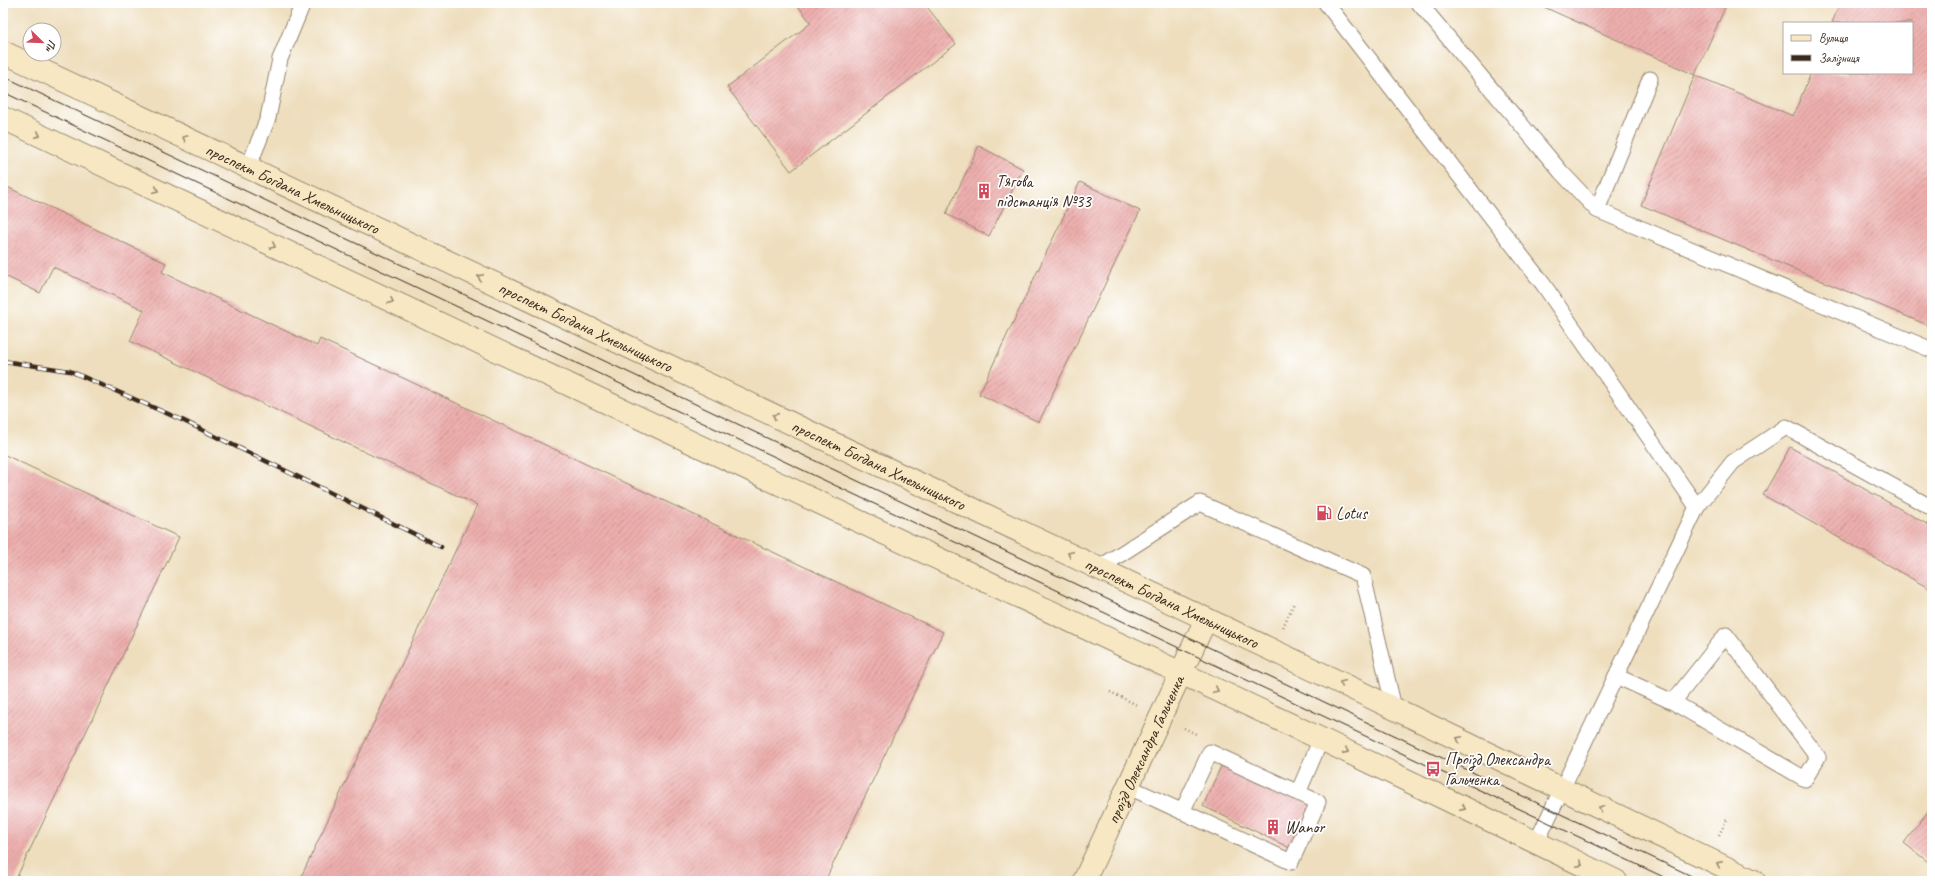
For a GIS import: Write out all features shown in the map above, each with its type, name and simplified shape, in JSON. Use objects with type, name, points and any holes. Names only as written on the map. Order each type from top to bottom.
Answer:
[{"type":"main road","name":"проспект Богдана Хмельницького","points":[[3,52],[1099,568],[1754,881]]},
{"type":"main road","points":[[3,118],[1322,740],[1616,881]]},
{"type":"main road","name":"проїзд Олександра Гальченка","points":[[1084,881],[1206,619]]},
{"type":"lane","points":[[248,168],[268,118],[280,59],[303,3]]},
{"type":"lane","points":[[1326,3],[1543,284],[1698,507]]},
{"type":"lane","points":[[1419,3],[1561,172],[1596,210],[1932,350]]},
{"type":"lane","points":[[1596,210],[1650,79]]},
{"type":"lane","points":[[1536,843],[1698,507],[1733,462],[1786,427],[1932,508]]},
{"type":"lane","points":[[1099,568],[1200,503],[1363,576],[1394,708]]},
{"type":"lane","points":[[1616,676],[1673,702],[1805,779],[1818,756],[1726,635],[1673,702]]},
{"type":"lane","points":[[1298,793],[1322,740]]},
{"type":"lane","points":[[1129,787],[1182,812],[1291,862],[1318,802],[1210,752],[1182,812]]},
{"type":"building","points":[[796,3],[924,3],[956,44],[791,171],[727,87],[811,23]]},
{"type":"building","points":[[1535,3],[1727,3],[1695,75]]},
{"type":"building","points":[[1840,3],[1932,3],[1932,327],[1641,205],[1695,75],[1793,116],[1811,74],[1913,74],[1913,22],[1832,22]]},
{"type":"building","name":"Тягова пiдстанцiя №33","points":[[979,146],[1023,169],[989,236],[946,214]]},
{"type":"building","points":[[1080,182],[1140,211],[1039,422],[979,394]]},
{"type":"building","points":[[3,185],[166,263],[162,272],[317,346],[320,339],[943,632],[825,881],[299,881],[477,505],[130,341],[144,310],[53,267],[40,293],[3,275]]},
{"type":"building","points":[[1790,447],[1932,527],[1932,590],[1763,495]]},
{"type":"building","points":[[3,454],[179,537],[15,881],[3,881]]},
{"type":"building","name":"Wanor","points":[[1222,764],[1310,805],[1290,848],[1203,806]]},
{"type":"building","points":[[1932,806],[1932,865],[1904,843]]},
{"type":"tram line","points":[[3,76],[1702,881]]},
{"type":"tram line","points":[[3,92],[1672,881]]},
{"type":"railway","points":[[3,361],[70,371],[182,420],[441,547]]},
{"type":"place","name":"Тягова пiдстанцiя №33","points":[[984,191]]},
{"type":"place","name":"Lotus","points":[[1324,513]]},
{"type":"place","name":"Проїзд Олександра Гальченка","points":[[1433,769]]},
{"type":"place","name":"Wanor","points":[[1273,827]]}]
